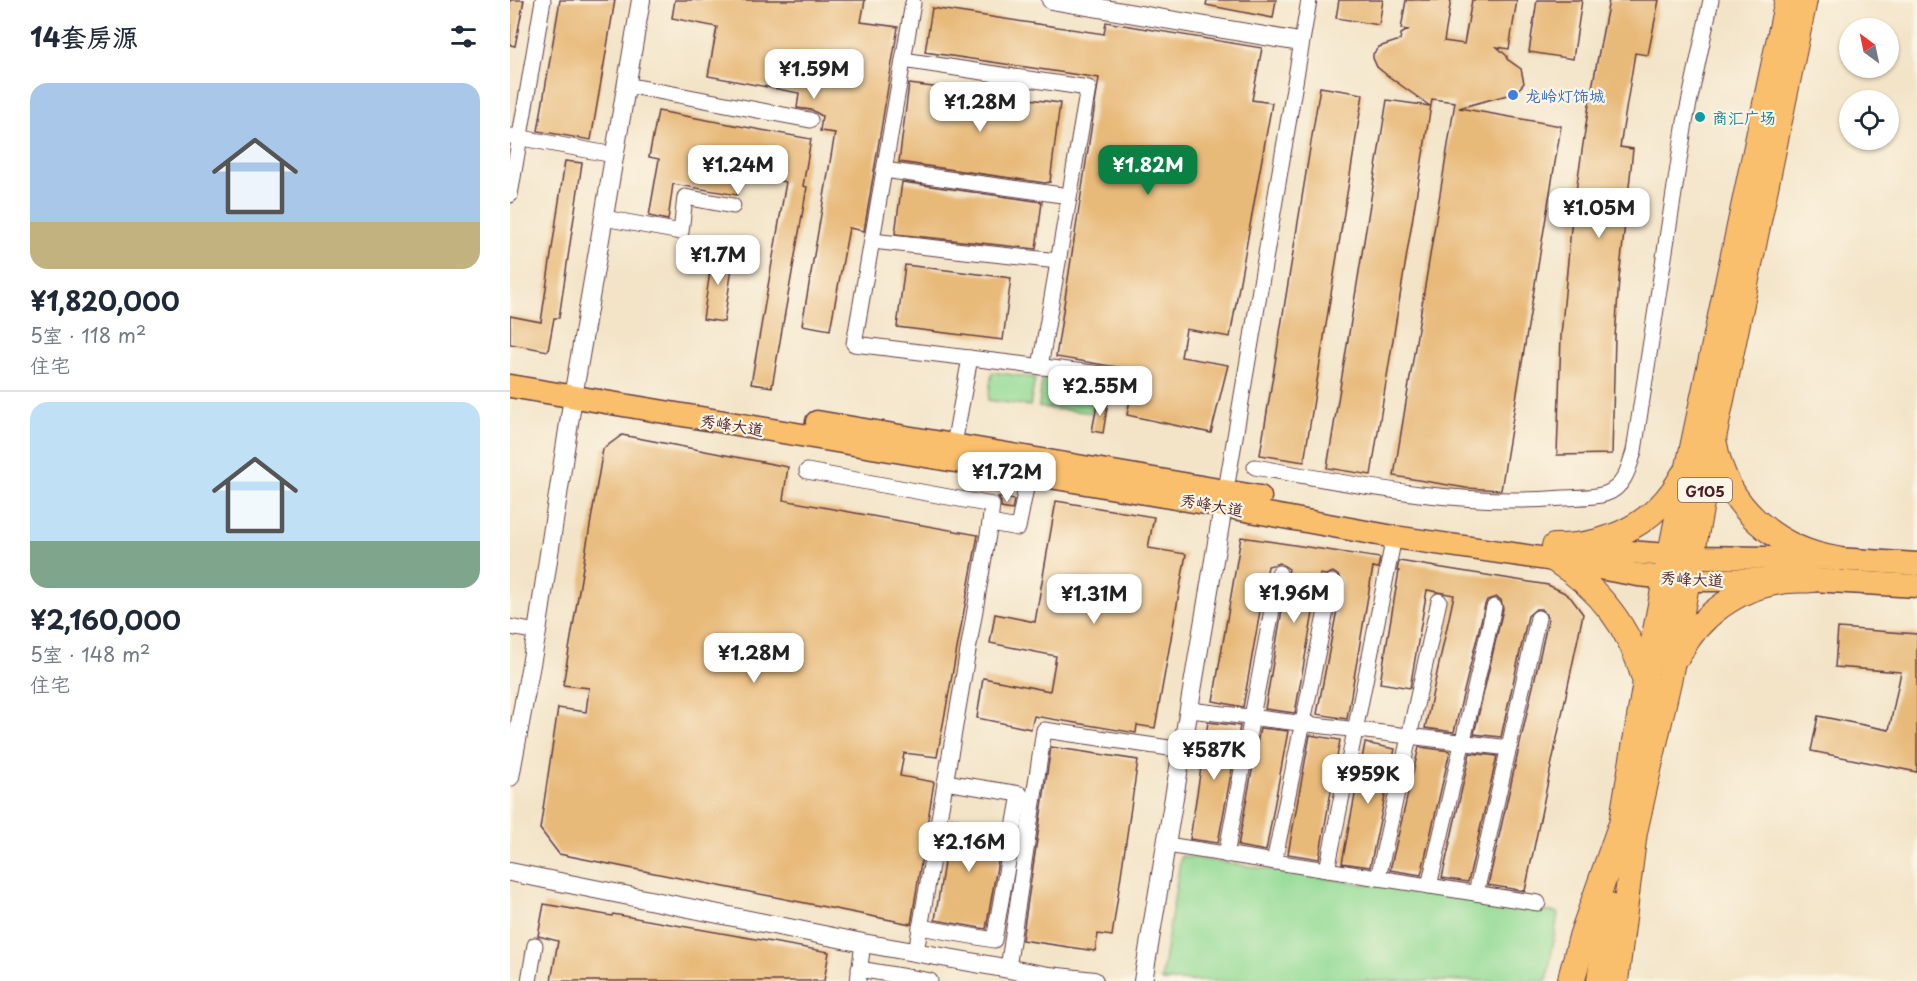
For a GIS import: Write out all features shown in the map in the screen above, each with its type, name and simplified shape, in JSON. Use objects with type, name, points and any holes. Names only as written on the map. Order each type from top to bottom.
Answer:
[{"type":"highway","name":"G105","points":[[1599,981],[1620,830],[1645,682],[1679,568],[1787,0]]},
{"type":"highway","name":"G105","points":[[1705,437],[1804,0]]},
{"type":"highway","points":[[1554,553],[1601,542],[1644,520],[1678,484],[1705,437]]},
{"type":"highway","points":[[1705,437],[1727,482],[1743,508],[1754,519],[1778,539],[1792,546],[1838,559]]},
{"type":"highway","points":[[1554,553],[1610,608],[1628,636],[1645,682]]},
{"type":"highway","name":"G105","points":[[1616,981],[1635,832],[1670,677],[1679,568]]},
{"type":"highway","points":[[1670,677],[1690,636],[1723,604],[1751,589],[1781,581],[1812,580]]},
{"type":"highway","points":[[1571,981],[1583,935],[1620,830]]},
{"type":"main road","name":"秀峰大道","points":[[510,373],[574,390],[1029,473],[1224,498],[1405,525],[1554,553]]},
{"type":"main road","name":"秀峰大道","points":[[510,386],[574,390],[954,444],[1224,498],[1394,537],[1679,568],[1812,580],[1917,586]]},
{"type":"main road","name":"秀峰大道","points":[[1679,568],[1838,559],[1917,564]]},
{"type":"street","points":[[510,195],[515,137],[543,0]]},
{"type":"street","points":[[510,777],[537,632],[574,390],[640,0]]},
{"type":"street","points":[[1051,0],[1300,42]]},
{"type":"street","points":[[1143,981],[1300,42],[1309,0]]},
{"type":"street","points":[[1255,466],[1316,478],[1425,494],[1518,500],[1605,494],[1618,486],[1627,474],[1634,451],[1685,122],[1711,0]]},
{"type":"street","points":[[913,3],[854,344],[1101,374]]},
{"type":"street","points":[[903,60],[1088,88],[1040,367]]},
{"type":"street","points":[[626,85],[810,120]]},
{"type":"street","points":[[515,137],[614,155]]},
{"type":"street","points":[[884,170],[1069,196]]},
{"type":"street","points":[[604,218],[681,232],[686,197],[733,206]]},
{"type":"street","points":[[872,241],[1058,261]]},
{"type":"street","points":[[954,444],[970,358]]},
{"type":"street","points":[[807,471],[992,505],[915,952]]},
{"type":"street","points":[[990,523],[1018,528],[1029,473]]},
{"type":"street","points":[[1327,870],[1394,537]]},
{"type":"street","points":[[1226,855],[1279,573]]},
{"type":"street","points":[[1274,862],[1332,582]]},
{"type":"street","points":[[1378,878],[1439,601]]},
{"type":"street","points":[[1429,886],[1494,608]]},
{"type":"street","points":[[1476,893],[1538,618]]},
{"type":"street","points":[[510,627],[537,632]]},
{"type":"street","points":[[1190,710],[1509,748]]},
{"type":"street","points":[[1008,968],[1044,730],[1183,750]]},
{"type":"street","points":[[920,927],[994,940],[1020,794],[945,782]]},
{"type":"street","points":[[1167,845],[1538,903]]},
{"type":"street","points":[[510,872],[863,943],[1008,968],[1049,978],[1094,981]]},
{"type":"street","points":[[863,943],[858,975],[930,981]]},
{"type":"street","points":[[529,981],[535,945]]},
{"type":"green space","points":[[992,372],[1035,378],[1030,406],[988,400]]},
{"type":"green space","points":[[1042,379],[1096,385],[1093,413],[1039,407]]},
{"type":"green space","points":[[1181,856],[1558,913],[1547,981],[1161,981]]},
{"type":"building","points":[[510,0],[524,0],[515,46],[510,45]]},
{"type":"building","points":[[560,0],[615,0],[591,140],[538,131]]},
{"type":"building","points":[[675,0],[865,0],[861,22],[898,27],[864,231],[849,228],[830,330],[802,325],[835,133],[820,131],[822,116],[812,110],[797,108],[799,93],[708,76],[717,27],[672,18]]},
{"type":"building","points":[[1207,0],[1276,0],[1273,18],[1206,5]]},
{"type":"building","points":[[1339,0],[1383,0],[1379,25],[1336,18]]},
{"type":"building","points":[[1406,0],[1451,0],[1444,41],[1464,44],[1472,0],[1517,0],[1509,49],[1497,47],[1507,56],[1507,59],[1521,69],[1524,83],[1511,94],[1459,108],[1561,126],[1501,490],[1466,488],[1394,476],[1455,102],[1432,99],[1371,475],[1327,468],[1387,100],[1430,106],[1377,67],[1373,58],[1373,54],[1379,47],[1400,40],[1401,34],[1408,30],[1401,29]]},
{"type":"building","points":[[1537,0],[1582,0],[1573,59],[1529,52]]},
{"type":"building","points":[[1609,0],[1659,0],[1648,55],[1635,53],[1620,147],[1633,149],[1615,337],[1612,454],[1557,455],[1561,336],[1572,217],[1590,98]]},
{"type":"building","points":[[932,8],[1104,34],[1106,22],[1262,48],[1252,100],[1272,103],[1230,337],[1186,329],[1181,357],[1228,365],[1211,433],[1127,415],[1136,370],[1056,357],[1099,78],[925,52]]},
{"type":"building","points":[[909,84],[1060,103],[1050,182],[899,162]]},
{"type":"building","points":[[1320,87],[1363,94],[1304,462],[1260,455]]},
{"type":"building","points":[[658,111],[811,139],[803,186],[807,187],[772,387],[751,384],[786,182],[741,174],[737,195],[673,184],[668,220],[649,216],[659,159],[649,157]]},
{"type":"building","points":[[565,161],[582,163],[559,318],[554,318],[548,351],[510,344],[510,316],[541,322]]},
{"type":"building","points":[[902,182],[1042,202],[1036,249],[895,234]]},
{"type":"building","points":[[713,251],[734,254],[724,322],[703,319]]},
{"type":"building","points":[[905,265],[1011,278],[1003,340],[897,327]]},
{"type":"building","points":[[1098,400],[1108,402],[1103,433],[1092,431]]},
{"type":"building","points":[[622,435],[788,467],[783,500],[978,535],[937,757],[904,753],[900,776],[934,782],[911,924],[559,854],[540,829],[558,708],[586,712],[589,688],[563,685],[603,449]]},
{"type":"building","points":[[998,497],[1014,500],[1012,510],[1001,508]]},
{"type":"building","points":[[1056,501],[1154,517],[1148,548],[1186,554],[1155,728],[1137,725],[1136,733],[1034,716],[1031,729],[977,718],[983,678],[1050,691],[1056,656],[990,643],[995,614],[1035,622]]},
{"type":"building","points":[[1241,537],[1380,558],[1378,568],[1373,567],[1347,719],[1317,714],[1342,584],[1340,577],[1333,572],[1326,575],[1320,574],[1295,713],[1265,709],[1289,569],[1280,563],[1268,566],[1243,707],[1213,701]]},
{"type":"building","points":[[1399,561],[1548,585],[1571,598],[1583,614],[1525,891],[1488,885],[1548,620],[1547,615],[1541,609],[1536,609],[1528,616],[1501,737],[1474,734],[1503,609],[1501,600],[1496,597],[1487,600],[1485,605],[1454,732],[1425,728],[1454,595],[1427,590],[1410,688],[1380,683]]},
{"type":"building","points":[[1838,628],[1917,634],[1917,772],[1811,751],[1818,716],[1889,730],[1901,672],[1835,667]]},
{"type":"building","points":[[1208,722],[1240,726],[1218,843],[1190,839]]},
{"type":"building","points":[[1260,728],[1288,731],[1266,851],[1238,846]]},
{"type":"building","points":[[1310,735],[1340,740],[1319,859],[1288,854]]},
{"type":"building","points":[[1365,743],[1395,749],[1370,867],[1342,863]]},
{"type":"building","points":[[1051,747],[1138,760],[1112,936],[1098,934],[1095,951],[1022,940]]},
{"type":"building","points":[[1419,747],[1450,751],[1421,875],[1390,870]]},
{"type":"building","points":[[1470,753],[1497,756],[1468,882],[1442,878]]},
{"type":"building","points":[[951,818],[1004,827],[986,929],[935,920]]},
{"type":"building","points":[[544,904],[829,952],[824,981],[551,981],[558,941],[538,936]]},
{"type":"place","name":"龙岭灯饰城","points":[[1513,95]]},
{"type":"place","name":"商汇广场","points":[[1700,117]]}]
